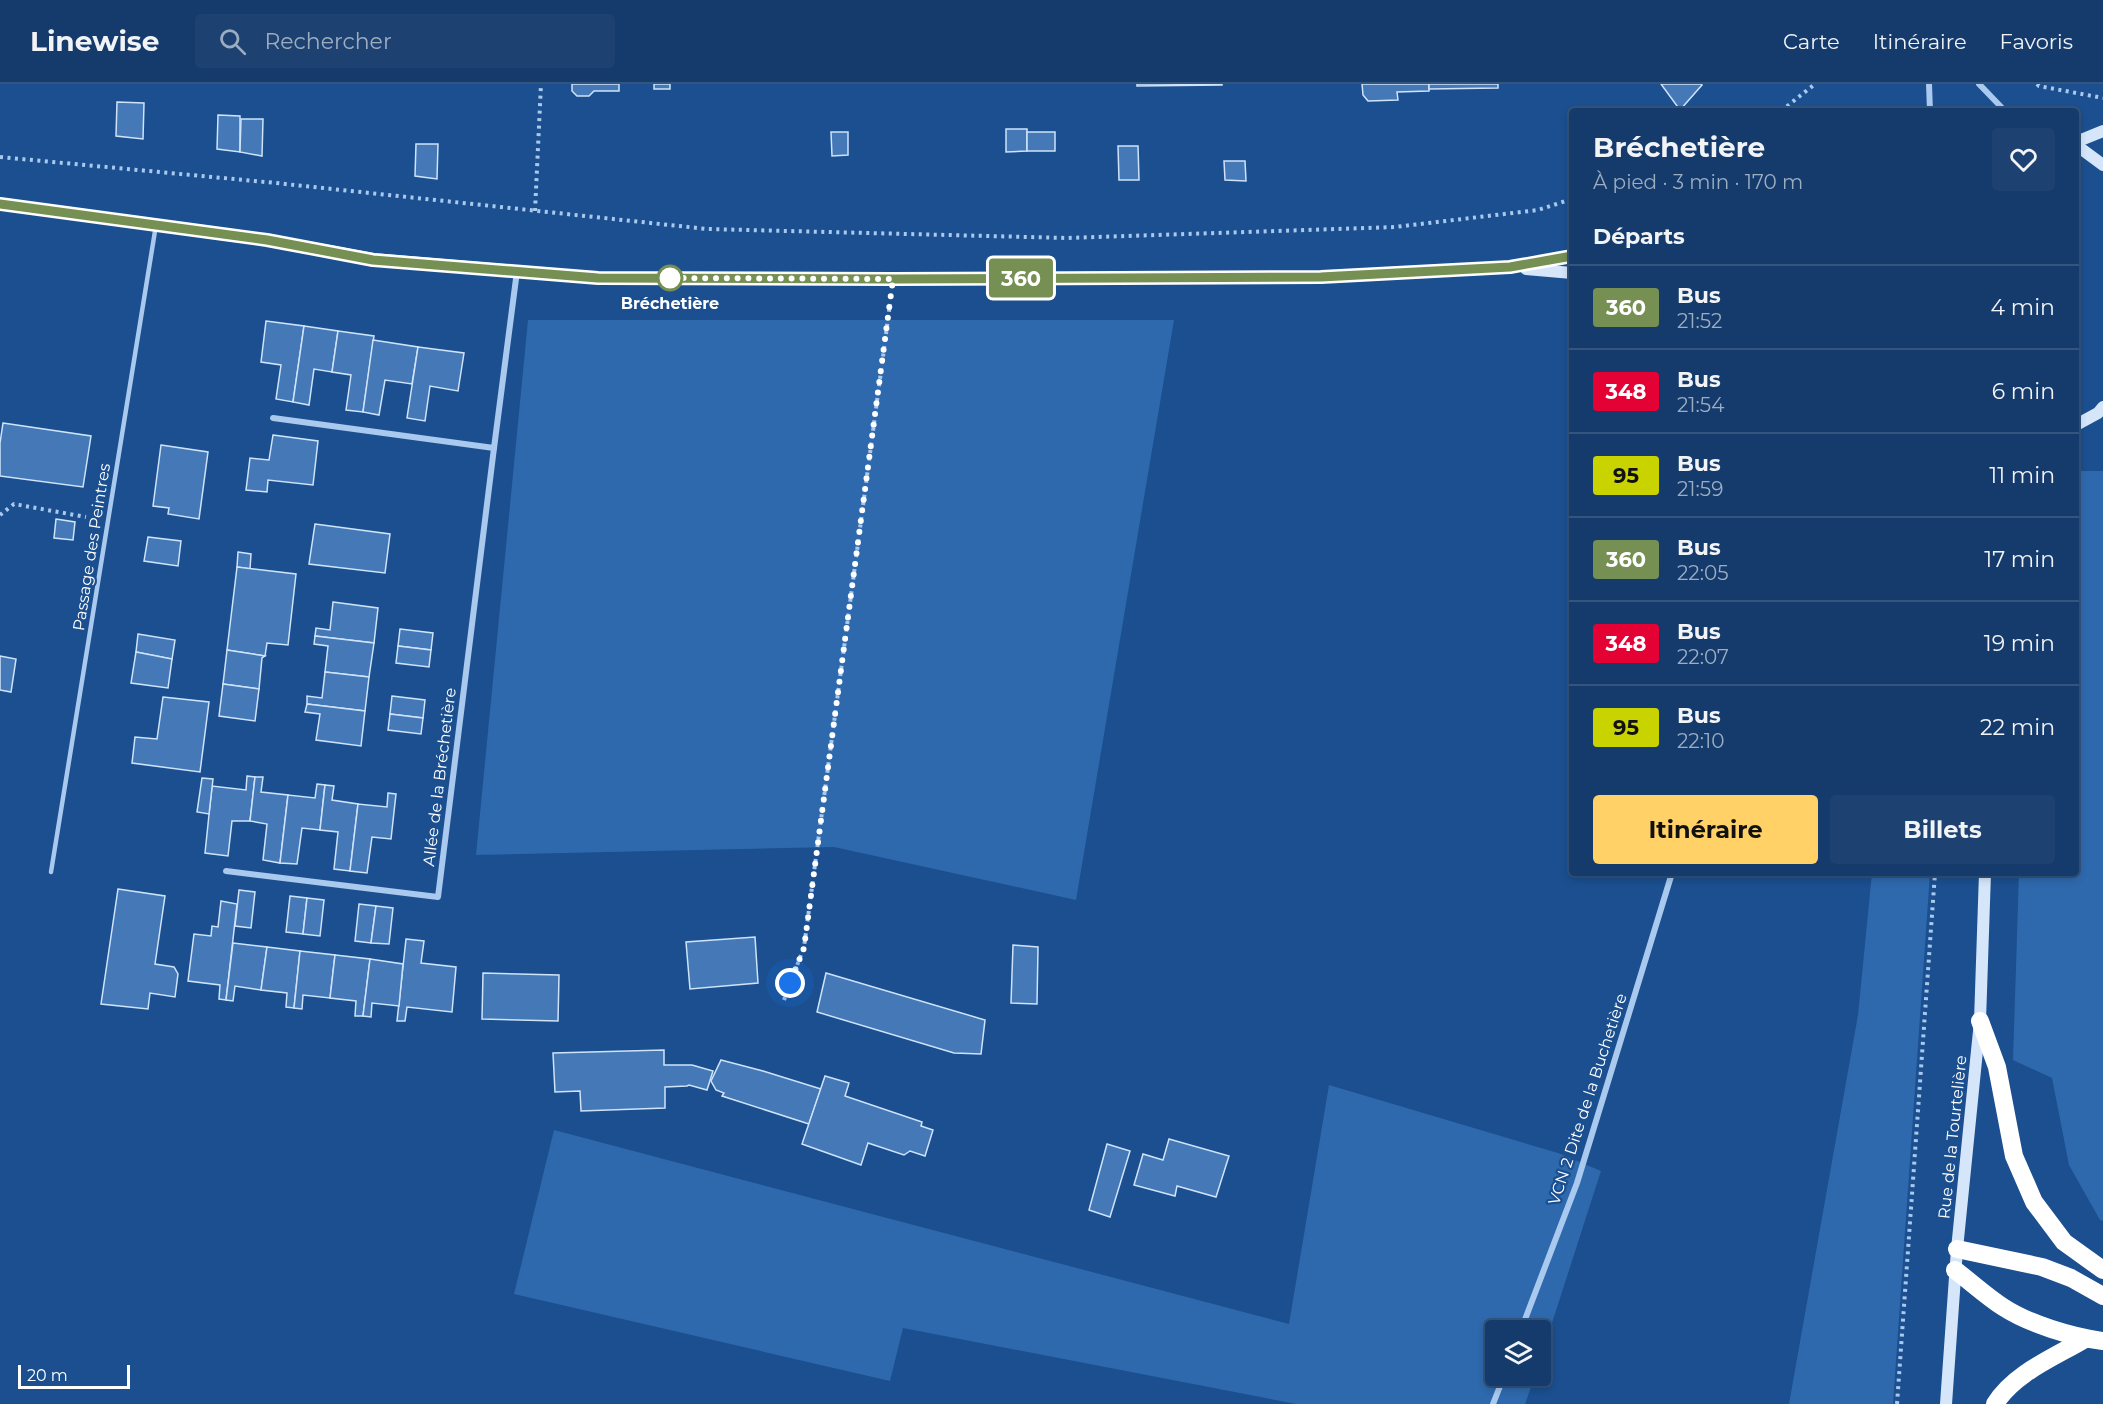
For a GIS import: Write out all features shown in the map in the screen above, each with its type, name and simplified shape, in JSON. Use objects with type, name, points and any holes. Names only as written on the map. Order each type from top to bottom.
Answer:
[{"type":"highway","points":[[1980,1021],[1997,1067],[2014,1156],[2034,1202],[2064,1242],[2103,1270]]},
{"type":"highway","points":[[1957,1250],[2042,1267],[2071,1278],[2103,1296]]},
{"type":"highway","points":[[1955,1270],[2004,1308],[2030,1320],[2094,1340]]},
{"type":"highway","points":[[1995,1404],[2000,1395],[2023,1375],[2094,1340]]},
{"type":"main road","points":[[2079,143],[2103,132]]},
{"type":"main road","points":[[2079,146],[2103,165]]},
{"type":"main road","points":[[0,204],[267,240],[373,260],[598,278],[1321,277],[1510,267],[1569,257]]},
{"type":"main road","points":[[1510,267],[1569,273]]},
{"type":"main road","points":[[2079,423],[2103,407]]},
{"type":"main road","name":"Rue de la Tourtelière","points":[[1946,1404],[1955,1270],[1980,1021],[1985,876]]},
{"type":"street","points":[[1929,84],[1930,108]]},
{"type":"street","points":[[1979,84],[2002,108]]},
{"type":"street","name":"Allée de la Bréchetière","points":[[225,871],[438,897],[517,271]]},
{"type":"street","points":[[273,418],[494,448]]},
{"type":"street","name":"VCN 2 Dite de la Buchetière","points":[[1525,1320],[1577,1183],[1671,876]]},
{"type":"street","points":[[1493,1404],[1500,1386]]},
{"type":"lane","name":"Passage des Peintres","points":[[51,872],[156,225]]},
{"type":"path","points":[[535,211],[542,84]]},
{"type":"path","points":[[1787,108],[1815,84]]},
{"type":"path","points":[[2037,84],[2103,98]]},
{"type":"path","points":[[0,157],[264,182],[707,229],[1067,238],[1395,227],[1538,210],[1569,200]]},
{"type":"path","points":[[784,1000],[804,948],[893,279]]},
{"type":"path","points":[[0,515],[14,504],[107,521]]},
{"type":"path","name":"Rue de la Tourtelière","points":[[1897,1404],[1935,876]]},
{"type":"shaded area","points":[[528,320],[1174,320],[1076,900],[834,847],[476,855]]},
{"type":"shaded area","points":[[2079,471],[2103,471],[2103,1221],[2100,1220],[2069,1165],[2052,1078],[2013,1060],[2019,876],[2079,876]]},
{"type":"shaded area","points":[[1872,876],[1930,876],[1893,1404],[1789,1404],[1858,1015]]},
{"type":"shaded area","points":[[1329,1085],[1558,1153],[1601,1171],[1551,1326],[1551,1320],[1485,1320],[1485,1386],[1531,1386],[1525,1404],[1296,1404],[903,1328],[890,1381],[514,1294],[554,1130],[1289,1324]]},
{"type":"building","points":[[572,84],[619,84],[619,91],[594,91],[589,96],[577,96],[572,91]]},
{"type":"building","points":[[654,84],[670,84],[670,89],[654,89]]},
{"type":"building","points":[[1137,84],[1222,84],[1222,85],[1137,86]]},
{"type":"building","points":[[1362,84],[1429,84],[1429,91],[1397,92],[1398,100],[1368,101],[1363,95]]},
{"type":"building","points":[[1429,84],[1498,84],[1498,88],[1429,89]]},
{"type":"building","points":[[1661,84],[1701,84],[1682,108],[1679,108]]},
{"type":"building","points":[[117,102],[144,103],[143,139],[116,136]]},
{"type":"building","points":[[218,115],[240,116],[240,152],[217,149]]},
{"type":"building","points":[[241,119],[263,119],[262,156],[240,152]]},
{"type":"building","points":[[1006,129],[1027,129],[1027,151],[1006,152]]},
{"type":"building","points":[[831,132],[848,132],[848,155],[832,156]]},
{"type":"building","points":[[1027,132],[1055,132],[1055,151],[1027,151]]},
{"type":"building","points":[[416,144],[438,144],[437,179],[415,176]]},
{"type":"building","points":[[1118,146],[1138,146],[1139,180],[1119,180]]},
{"type":"building","points":[[1224,161],[1245,161],[1246,181],[1225,180]]},
{"type":"building","points":[[266,321],[304,326],[293,402],[276,399],[281,365],[261,362]]},
{"type":"building","points":[[304,326],[338,331],[332,372],[314,369],[309,405],[293,402]]},
{"type":"building","points":[[338,331],[374,336],[363,412],[346,410],[351,375],[332,372]]},
{"type":"building","points":[[373,340],[418,347],[412,384],[385,380],[379,415],[363,412]]},
{"type":"building","points":[[418,347],[464,353],[458,391],[430,386],[425,421],[407,418]]},
{"type":"building","points":[[3,423],[91,436],[83,487],[0,476],[0,443]]},
{"type":"building","points":[[273,435],[318,441],[313,485],[268,480],[267,492],[246,490],[250,458],[269,460]]},
{"type":"building","points":[[161,445],[208,452],[199,519],[168,514],[169,508],[153,506]]},
{"type":"building","points":[[56,519],[75,522],[73,540],[54,538]]},
{"type":"building","points":[[315,524],[390,534],[385,573],[309,564]]},
{"type":"building","points":[[148,537],[181,541],[178,566],[144,561]]},
{"type":"building","points":[[238,552],[251,554],[250,569],[237,567]]},
{"type":"building","points":[[237,567],[296,574],[288,645],[267,643],[265,656],[227,650]]},
{"type":"building","points":[[333,602],[378,608],[374,643],[315,636],[316,628],[330,630]]},
{"type":"building","points":[[400,629],[433,633],[431,650],[398,646]]},
{"type":"building","points":[[138,634],[175,640],[172,659],[136,652]]},
{"type":"building","points":[[315,636],[374,643],[369,677],[325,672],[328,646],[314,644]]},
{"type":"building","points":[[398,646],[431,650],[429,667],[396,663]]},
{"type":"building","points":[[227,650],[265,656],[262,658],[259,689],[223,684]]},
{"type":"building","points":[[136,652],[172,659],[168,688],[131,683]]},
{"type":"building","points":[[0,656],[16,659],[11,692],[0,690]]},
{"type":"building","points":[[325,672],[369,677],[365,711],[307,704],[307,696],[322,698]]},
{"type":"building","points":[[223,684],[259,689],[255,721],[219,716]]},
{"type":"building","points":[[392,696],[425,700],[423,718],[390,714]]},
{"type":"building","points":[[163,697],[209,702],[200,772],[132,763],[135,737],[157,739]]},
{"type":"building","points":[[307,704],[365,711],[361,746],[316,740],[320,714],[305,712]]},
{"type":"building","points":[[390,714],[423,718],[421,734],[388,730]]},
{"type":"building","points":[[247,776],[255,777],[250,821],[232,821],[228,856],[205,853],[212,786],[246,790]]},
{"type":"building","points":[[255,777],[263,777],[261,792],[288,795],[280,863],[263,860],[267,824],[250,821]]},
{"type":"building","points":[[202,778],[213,779],[209,814],[197,812]]},
{"type":"building","points":[[317,784],[325,785],[320,830],[302,828],[297,864],[280,863],[288,795],[315,798]]},
{"type":"building","points":[[325,785],[334,786],[332,800],[358,804],[350,871],[334,869],[338,832],[320,830]]},
{"type":"building","points":[[388,793],[396,794],[391,839],[372,837],[367,873],[350,871],[358,804],[387,807]]},
{"type":"building","points":[[118,889],[165,896],[155,964],[174,967],[178,974],[175,997],[150,993],[148,1009],[101,1004]]},
{"type":"building","points":[[239,890],[255,892],[251,928],[235,926]]},
{"type":"building","points":[[290,896],[307,898],[303,934],[286,932]]},
{"type":"building","points":[[307,898],[324,900],[320,936],[303,934]]},
{"type":"building","points":[[221,901],[237,904],[226,1000],[219,999],[220,985],[188,981],[194,934],[211,936],[212,926],[218,927]]},
{"type":"building","points":[[359,904],[376,906],[371,943],[355,941]]},
{"type":"building","points":[[376,906],[393,908],[389,944],[371,943]]},
{"type":"building","points":[[755,937],[758,983],[690,989],[686,942]]},
{"type":"building","points":[[406,939],[424,941],[421,963],[456,967],[452,1012],[407,1007],[405,1021],[397,1021]]},
{"type":"building","points":[[233,943],[267,947],[261,990],[235,986],[233,1001],[226,1000]]},
{"type":"building","points":[[1013,945],[1038,947],[1037,1004],[1011,1003]]},
{"type":"building","points":[[267,947],[300,951],[294,1008],[286,1007],[287,993],[261,990]]},
{"type":"building","points":[[300,951],[335,955],[330,998],[303,995],[302,1009],[294,1008]]},
{"type":"building","points":[[335,955],[370,959],[363,1016],[355,1016],[356,1001],[330,998]]},
{"type":"building","points":[[370,959],[403,964],[399,1006],[372,1003],[371,1017],[363,1016]]},
{"type":"building","points":[[483,973],[559,975],[558,1021],[482,1019]]},
{"type":"building","points":[[826,973],[985,1020],[981,1054],[954,1053],[817,1012]]},
{"type":"building","points":[[664,1050],[664,1065],[692,1065],[713,1071],[707,1090],[689,1085],[665,1087],[665,1108],[581,1111],[580,1091],[555,1092],[553,1053]]},
{"type":"building","points":[[721,1060],[821,1089],[809,1124],[722,1096],[724,1093],[716,1090],[711,1081]]},
{"type":"building","points":[[825,1076],[849,1083],[845,1096],[922,1122],[921,1126],[933,1130],[925,1156],[910,1151],[904,1155],[868,1143],[861,1165],[802,1144]]},
{"type":"building","points":[[1169,1139],[1229,1156],[1216,1197],[1177,1186],[1175,1196],[1134,1185],[1143,1154],[1163,1160]]},
{"type":"building","points":[[1107,1144],[1130,1151],[1110,1217],[1089,1210]]},
{"type":"bus line","name":"360","points":[[0,204],[267,240],[373,260],[598,278],[1321,277],[1510,267],[1569,257]]},
{"type":"place","name":"Bréchetière","points":[[670,278]]},
{"type":"route","points":[[670,278],[666,278],[893,279],[804,948],[790,983]]}]
